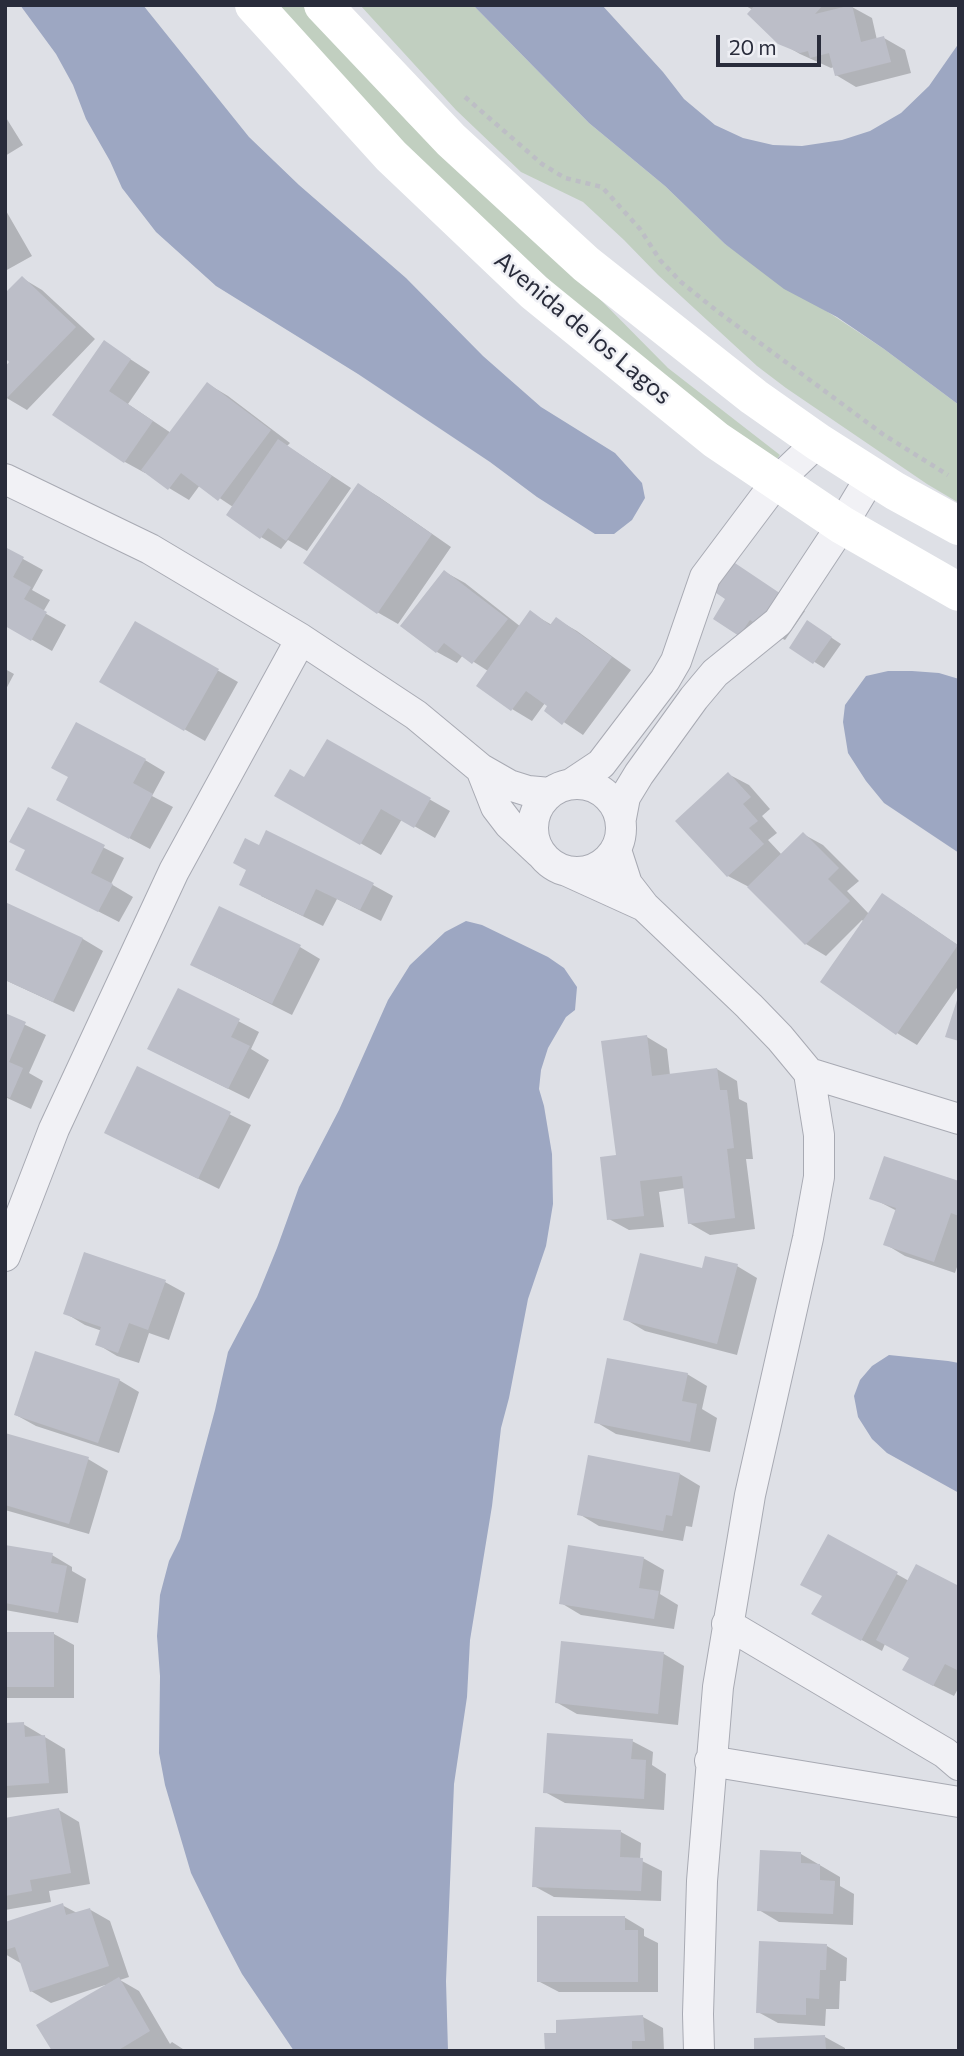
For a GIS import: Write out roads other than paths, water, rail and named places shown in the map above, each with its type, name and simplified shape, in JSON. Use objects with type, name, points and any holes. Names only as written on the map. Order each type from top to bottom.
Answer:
[{"type":"street","name":"Avenida de los Lagos","points":[[254,5],[391,156],[534,292],[716,440],[842,525],[959,592]]},
{"type":"street","points":[[323,5],[451,141],[586,264],[744,389],[818,442],[895,491],[959,526]]},
{"type":"street","points":[[818,442],[777,481],[705,577],[677,661],[665,680],[600,764],[540,803],[534,816],[532,831],[535,845],[555,864],[581,872],[607,861],[615,850],[622,829],[625,797],[639,774],[715,673],[778,622],[872,475]]},
{"type":"street","points":[[5,479],[150,548],[301,639],[416,715],[481,769],[509,785],[528,791],[584,784],[608,795],[621,818]]},
{"type":"street","points":[[5,1256],[54,1129],[174,871],[301,639]]},
{"type":"street","points":[[481,769],[496,807],[509,824],[555,864],[644,906]]},
{"type":"street","points":[[615,850],[627,884],[644,906],[765,1022],[808,1073],[819,1135],[819,1177],[808,1238],[750,1495],[718,1687],[702,1881],[699,2051]]},
{"type":"street","points":[[808,1073],[959,1119]]},
{"type":"street","points":[[727,1625],[945,1754],[959,1765]]},
{"type":"street","points":[[710,1761],[959,1802]]},
{"type":"water","points":[[20,5],[143,5],[249,137],[299,185],[406,278],[483,356],[541,407],[615,453],[642,483],[645,498],[632,520],[614,534],[595,534],[358,374],[216,286],[156,232],[122,188],[56,54]]},
{"type":"water","points":[[473,5],[602,5],[684,99],[715,125],[743,138],[773,145],[802,146],[842,140],[870,131],[901,113],[929,86],[959,43],[959,405],[837,317],[784,289],[725,244],[665,186],[589,123]]},
{"type":"water","points":[[888,671],[939,673],[959,679],[959,853],[884,803],[848,753],[843,722],[845,705],[866,676]]},
{"type":"water","points":[[466,921],[482,925],[548,957],[564,968],[577,987],[575,1010],[566,1017],[548,1048],[541,1070],[539,1089],[552,1154],[553,1204],[546,1246],[528,1299],[501,1428],[492,1506],[470,1640],[467,1697],[454,1784],[446,1981],[448,2051],[294,2051],[242,1974],[191,1873],[165,1785],[159,1753],[160,1676],[157,1636],[160,1595],[169,1561],[180,1539],[228,1352],[257,1297],[299,1187],[339,1110],[388,1000],[410,965],[445,932]]},
{"type":"water","points":[[889,1355],[959,1363],[959,1493],[887,1453],[872,1439],[858,1417],[854,1396],[860,1380],[872,1366]]}]
